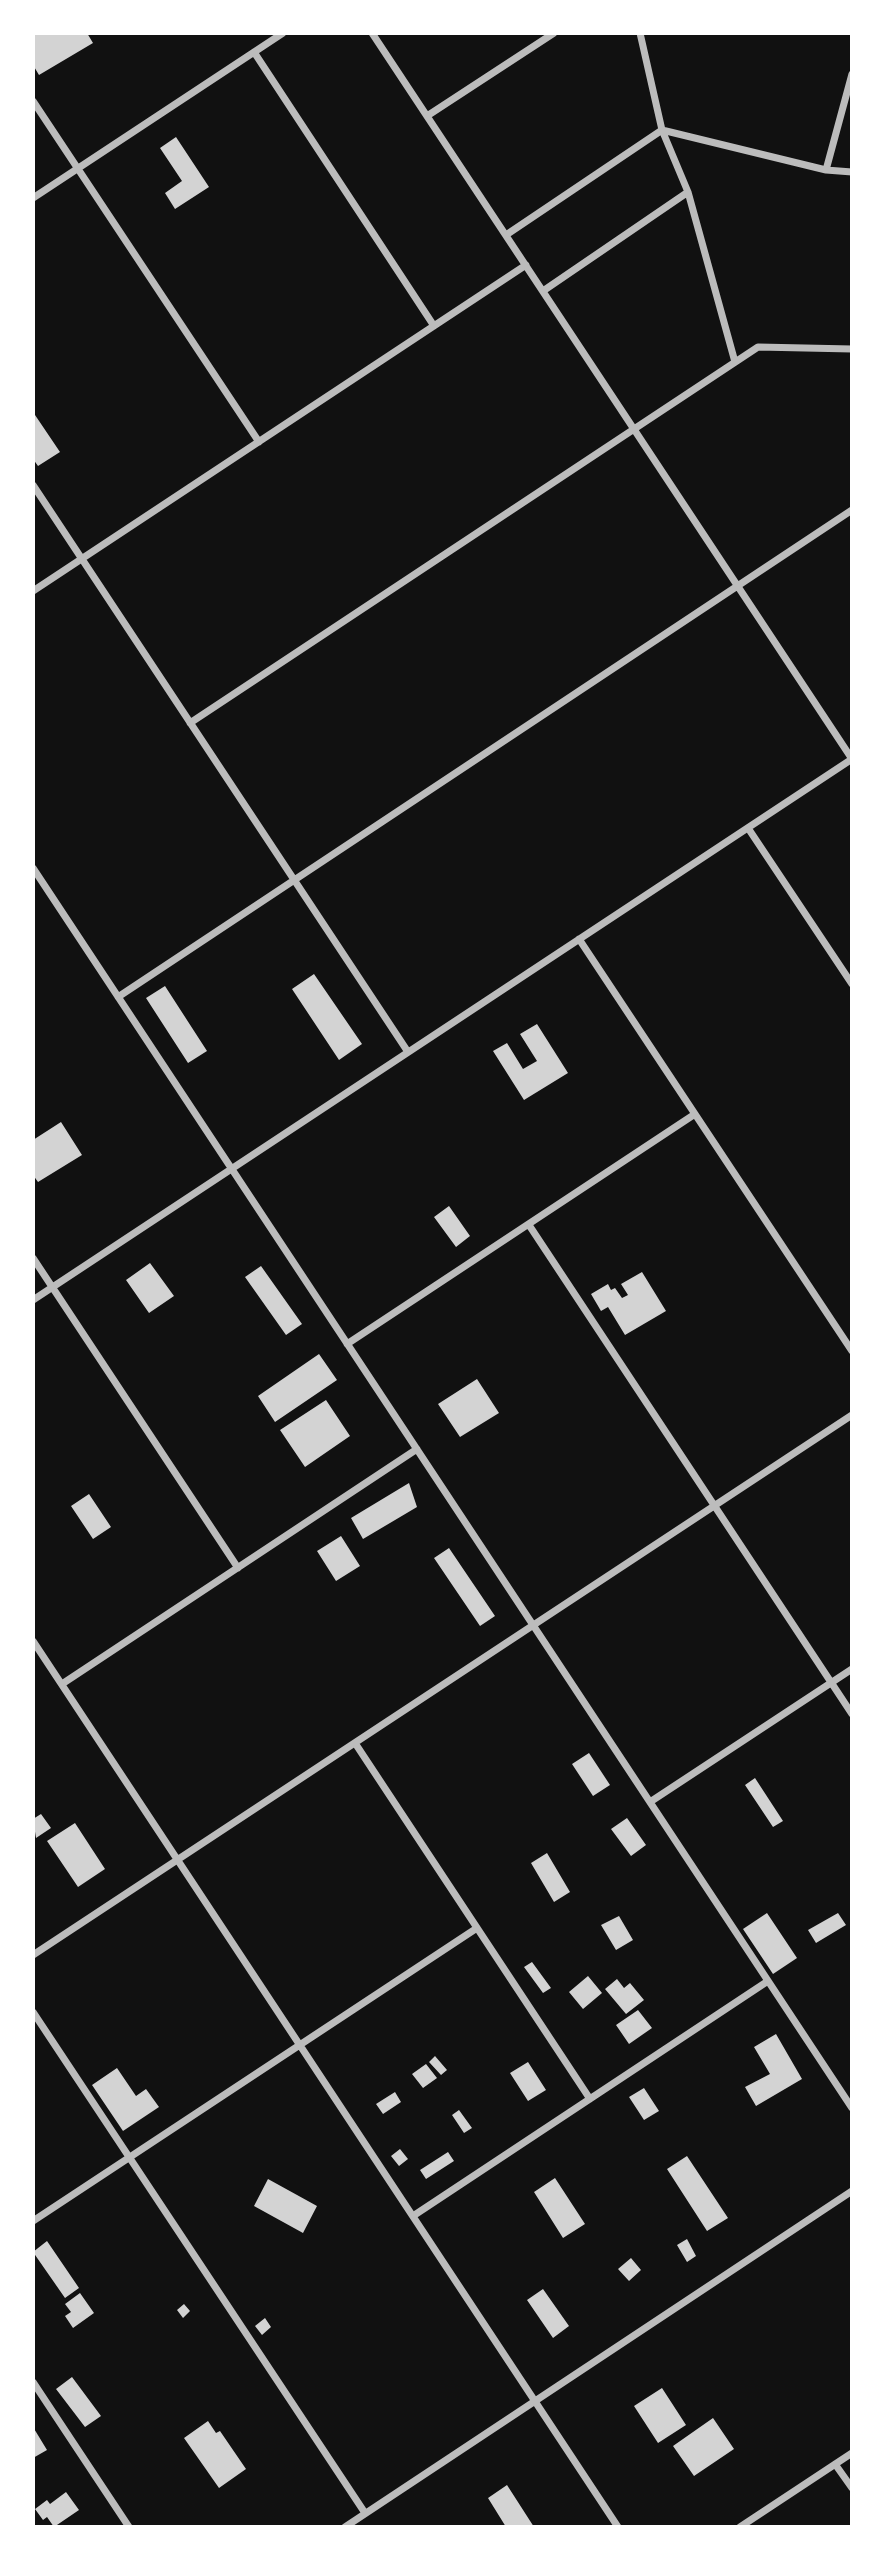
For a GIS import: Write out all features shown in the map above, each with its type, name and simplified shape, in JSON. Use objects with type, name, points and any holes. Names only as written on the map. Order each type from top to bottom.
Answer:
[{"type":"street","points":[[33,198],[283,33]]},
{"type":"street","points":[[33,1300],[852,759],[372,33]]},
{"type":"street","points":[[427,116],[554,33]]},
{"type":"street","points":[[640,33],[662,130],[688,192],[736,362]]},
{"type":"street","points":[[254,52],[434,326]]},
{"type":"street","points":[[826,170],[852,74]]},
{"type":"street","points":[[33,101],[259,442]]},
{"type":"street","points":[[506,235],[662,130],[826,170],[852,172]]},
{"type":"street","points":[[543,291],[688,192]]},
{"type":"street","points":[[33,591],[526,265]]},
{"type":"street","points":[[190,723],[758,348],[852,349]]},
{"type":"street","points":[[33,485],[408,1052]]},
{"type":"street","points":[[118,997],[852,510]]},
{"type":"street","points":[[748,828],[852,984]]},
{"type":"street","points":[[33,869],[36,880],[118,997],[852,2108]]},
{"type":"street","points":[[579,939],[852,1351]]},
{"type":"street","points":[[347,1344],[695,1114]]},
{"type":"street","points":[[528,1225],[852,1714]]},
{"type":"street","points":[[33,1258],[238,1568]]},
{"type":"street","points":[[33,1955],[852,1415]]},
{"type":"street","points":[[62,1684],[417,1449]]},
{"type":"street","points":[[33,1641],[618,2527]]},
{"type":"street","points":[[650,1802],[852,1669]]},
{"type":"street","points":[[355,1743],[590,2099]]},
{"type":"street","points":[[33,2221],[477,1928]]},
{"type":"street","points":[[413,2216],[768,1981]]},
{"type":"street","points":[[33,2012],[365,2513]]},
{"type":"street","points":[[345,2527],[852,2192]]},
{"type":"street","points":[[33,2382],[129,2527]]},
{"type":"street","points":[[740,2527],[852,2453]]},
{"type":"street","points":[[835,2464],[852,2488]]},
{"type":"building","points":[[33,33],[87,33],[93,43],[39,75],[33,65]]},
{"type":"building","points":[[176,137],[209,187],[175,209],[165,193],[182,181],[160,148]]},
{"type":"building","points":[[33,412],[60,452],[38,466],[33,459]]},
{"type":"building","points":[[314,974],[362,1044],[339,1060],[292,989]]},
{"type":"building","points":[[165,986],[207,1051],[188,1063],[146,998]]},
{"type":"building","points":[[537,1024],[568,1073],[524,1100],[493,1051],[507,1043],[523,1069],[537,1061],[520,1034]]},
{"type":"building","points":[[61,1122],[82,1155],[38,1182],[33,1175],[33,1140]]},
{"type":"building","points":[[449,1206],[470,1236],[456,1247],[434,1217]]},
{"type":"building","points":[[150,1263],[174,1296],[149,1313],[126,1280]]},
{"type":"building","points":[[261,1266],[302,1324],[286,1335],[245,1277]]},
{"type":"building","points":[[642,1272],[666,1311],[625,1335],[608,1307],[601,1311],[591,1294],[608,1284],[611,1290],[615,1288],[622,1298],[628,1295],[621,1284]]},
{"type":"building","points":[[319,1354],[337,1380],[275,1422],[258,1396]]},
{"type":"building","points":[[477,1379],[499,1413],[460,1437],[438,1404]]},
{"type":"building","points":[[326,1400],[350,1436],[305,1467],[280,1430]]},
{"type":"building","points":[[409,1483],[417,1507],[363,1539],[351,1518]]},
{"type":"building","points":[[89,1494],[111,1527],[93,1539],[71,1506]]},
{"type":"building","points":[[341,1536],[360,1566],[336,1581],[317,1551]]},
{"type":"building","points":[[449,1548],[495,1616],[480,1626],[434,1558]]},
{"type":"building","points":[[589,1753],[610,1785],[593,1796],[572,1764]]},
{"type":"building","points":[[755,1778],[783,1821],[773,1827],[745,1785]]},
{"type":"building","points":[[41,1814],[51,1828],[36,1838],[33,1819]]},
{"type":"building","points":[[627,1818],[646,1845],[631,1856],[611,1829]]},
{"type":"building","points":[[75,1823],[105,1869],[78,1887],[47,1841]]},
{"type":"building","points":[[547,1853],[570,1892],[554,1902],[531,1863]]},
{"type":"building","points":[[767,1913],[797,1958],[773,1974],[743,1929]]},
{"type":"building","points":[[838,1913],[846,1925],[816,1943],[808,1930]]},
{"type":"building","points":[[619,1916],[633,1940],[616,1950],[601,1925]]},
{"type":"building","points":[[532,1962],[551,1988],[543,1993],[524,1967]]},
{"type":"building","points":[[588,1976],[602,1993],[583,2009],[569,1992]]},
{"type":"building","points":[[617,1979],[624,1988],[630,1983],[644,2000],[626,2014],[605,1989]]},
{"type":"building","points":[[638,2010],[652,2028],[629,2044],[616,2025]]},
{"type":"building","points":[[776,2034],[802,2079],[756,2106],[745,2087],[770,2074],[754,2047]]},
{"type":"building","points":[[435,2056],[447,2070],[441,2075],[429,2062]]},
{"type":"building","points":[[528,2062],[546,2090],[528,2101],[510,2073]]},
{"type":"building","points":[[426,2064],[437,2078],[423,2088],[412,2074]]},
{"type":"building","points":[[117,2068],[136,2096],[146,2089],[159,2107],[123,2131],[92,2085]]},
{"type":"building","points":[[644,2088],[659,2111],[644,2120],[629,2097]]},
{"type":"building","points":[[395,2092],[401,2102],[383,2114],[376,2104]]},
{"type":"building","points":[[459,2110],[472,2128],[464,2133],[452,2115]]},
{"type":"building","points":[[400,2149],[408,2159],[399,2166],[391,2156]]},
{"type":"building","points":[[448,2152],[454,2161],[426,2179],[420,2170]]},
{"type":"building","points":[[687,2156],[728,2218],[707,2231],[667,2169]]},
{"type":"building","points":[[555,2178],[585,2224],[563,2238],[534,2192]]},
{"type":"building","points":[[268,2179],[317,2206],[303,2233],[254,2206]]},
{"type":"building","points":[[687,2239],[696,2256],[687,2262],[677,2245]]},
{"type":"building","points":[[47,2241],[79,2288],[65,2298],[33,2252]]},
{"type":"building","points":[[631,2258],[641,2270],[629,2281],[618,2269]]},
{"type":"building","points":[[543,2289],[569,2326],[553,2338],[527,2300]]},
{"type":"building","points":[[80,2293],[94,2313],[73,2328],[65,2316],[71,2312],[65,2304]]},
{"type":"building","points":[[184,2304],[190,2311],[183,2318],[177,2310]]},
{"type":"building","points":[[265,2318],[271,2327],[262,2335],[255,2326]]},
{"type":"building","points":[[72,2377],[101,2416],[85,2427],[56,2389]]},
{"type":"building","points":[[662,2388],[686,2425],[658,2443],[634,2406]]},
{"type":"building","points":[[713,2418],[734,2449],[694,2476],[673,2446]]},
{"type":"building","points":[[208,2421],[216,2433],[220,2431],[246,2469],[219,2488],[184,2438]]},
{"type":"building","points":[[33,2427],[47,2450],[33,2458]]},
{"type":"building","points":[[507,2485],[534,2527],[506,2527],[488,2498]]},
{"type":"building","points":[[66,2492],[79,2510],[54,2527],[47,2517],[43,2520],[35,2509],[47,2500],[50,2504]]}]
